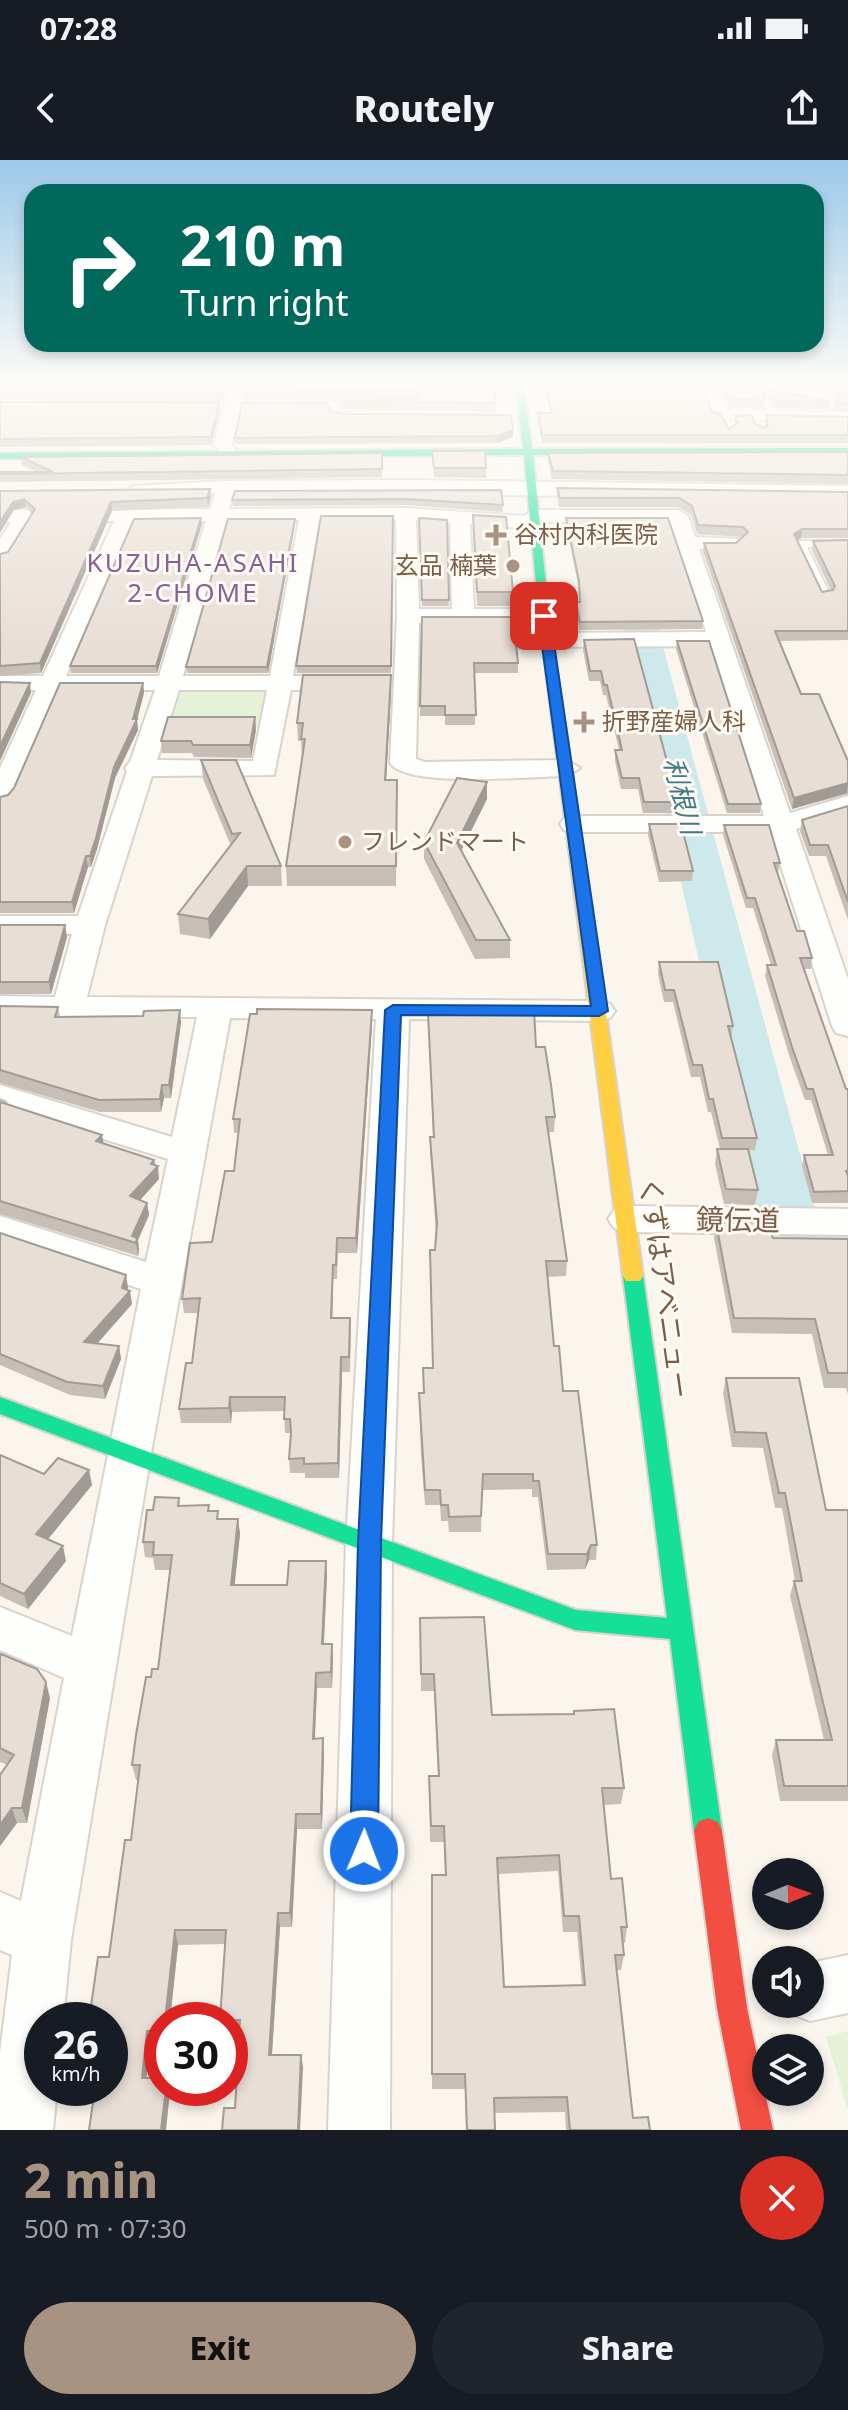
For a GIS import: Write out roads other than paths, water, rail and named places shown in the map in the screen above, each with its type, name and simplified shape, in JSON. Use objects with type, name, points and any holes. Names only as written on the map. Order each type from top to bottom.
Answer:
[{"type":"street","points":[[270,473],[291,486]]},
{"type":"street","name":"くずはアベニュー","points":[[530,473],[544,616],[550,640],[682,1630],[749,2004],[757,2130]]},
{"type":"street","points":[[107,492],[291,486],[717,488],[848,492]]},
{"type":"street","points":[[69,1006],[90,925],[138,768],[169,683],[226,487]]},
{"type":"street","points":[[680,488],[689,510]]},
{"type":"street","points":[[717,488],[729,511]]},
{"type":"street","points":[[406,514],[408,616],[388,683],[403,763],[422,770],[567,768]]},
{"type":"street","points":[[0,516],[406,514],[534,520],[678,516],[848,1026]]},
{"type":"street","points":[[138,768],[265,769],[310,515]]},
{"type":"street","points":[[0,556],[24,516]]},
{"type":"street","points":[[0,797],[48,683],[126,516]]},
{"type":"street","points":[[460,518],[463,616]]},
{"type":"street","points":[[688,543],[735,543]]},
{"type":"street","points":[[408,616],[544,616]]},
{"type":"street","points":[[550,640],[720,639]]},
{"type":"street","points":[[0,683],[388,683]]},
{"type":"street","points":[[574,824],[782,824],[848,804]]},
{"type":"street","points":[[0,925],[90,925]]},
{"type":"street","points":[[0,1006],[599,1011]]},
{"type":"street","points":[[22,2130],[21,1930],[90,1666],[215,1009]]},
{"type":"street","points":[[359,2130],[369,1542],[393,1010]]},
{"type":"street","points":[[0,1096],[187,1153]]},
{"type":"street","name":"鏡伝道","points":[[627,1219],[848,1222]]},
{"type":"street","points":[[0,1229],[163,1282]]},
{"type":"street","points":[[0,1405],[575,1620],[682,1630]]},
{"type":"street","points":[[0,1628],[90,1666]]},
{"type":"street","points":[[824,1989],[848,1984]]},
{"type":"lane","points":[[826,597],[801,544],[848,544]]},
{"type":"waterway","name":"利根川","points":[[622,554],[793,1241],[848,1242]]},
{"type":"place","name":"谷村内科医院","points":[[496,535]]},
{"type":"place","name":"玄品 楠葉","points":[[513,566]]},
{"type":"place","name":"折野産婦人科","points":[[584,722]]},
{"type":"place","name":"フレンドマート","points":[[345,842]]},
{"type":"district","name":"KUZUHA-ASAHI 2-CHOME","points":[[193,578]]}]
